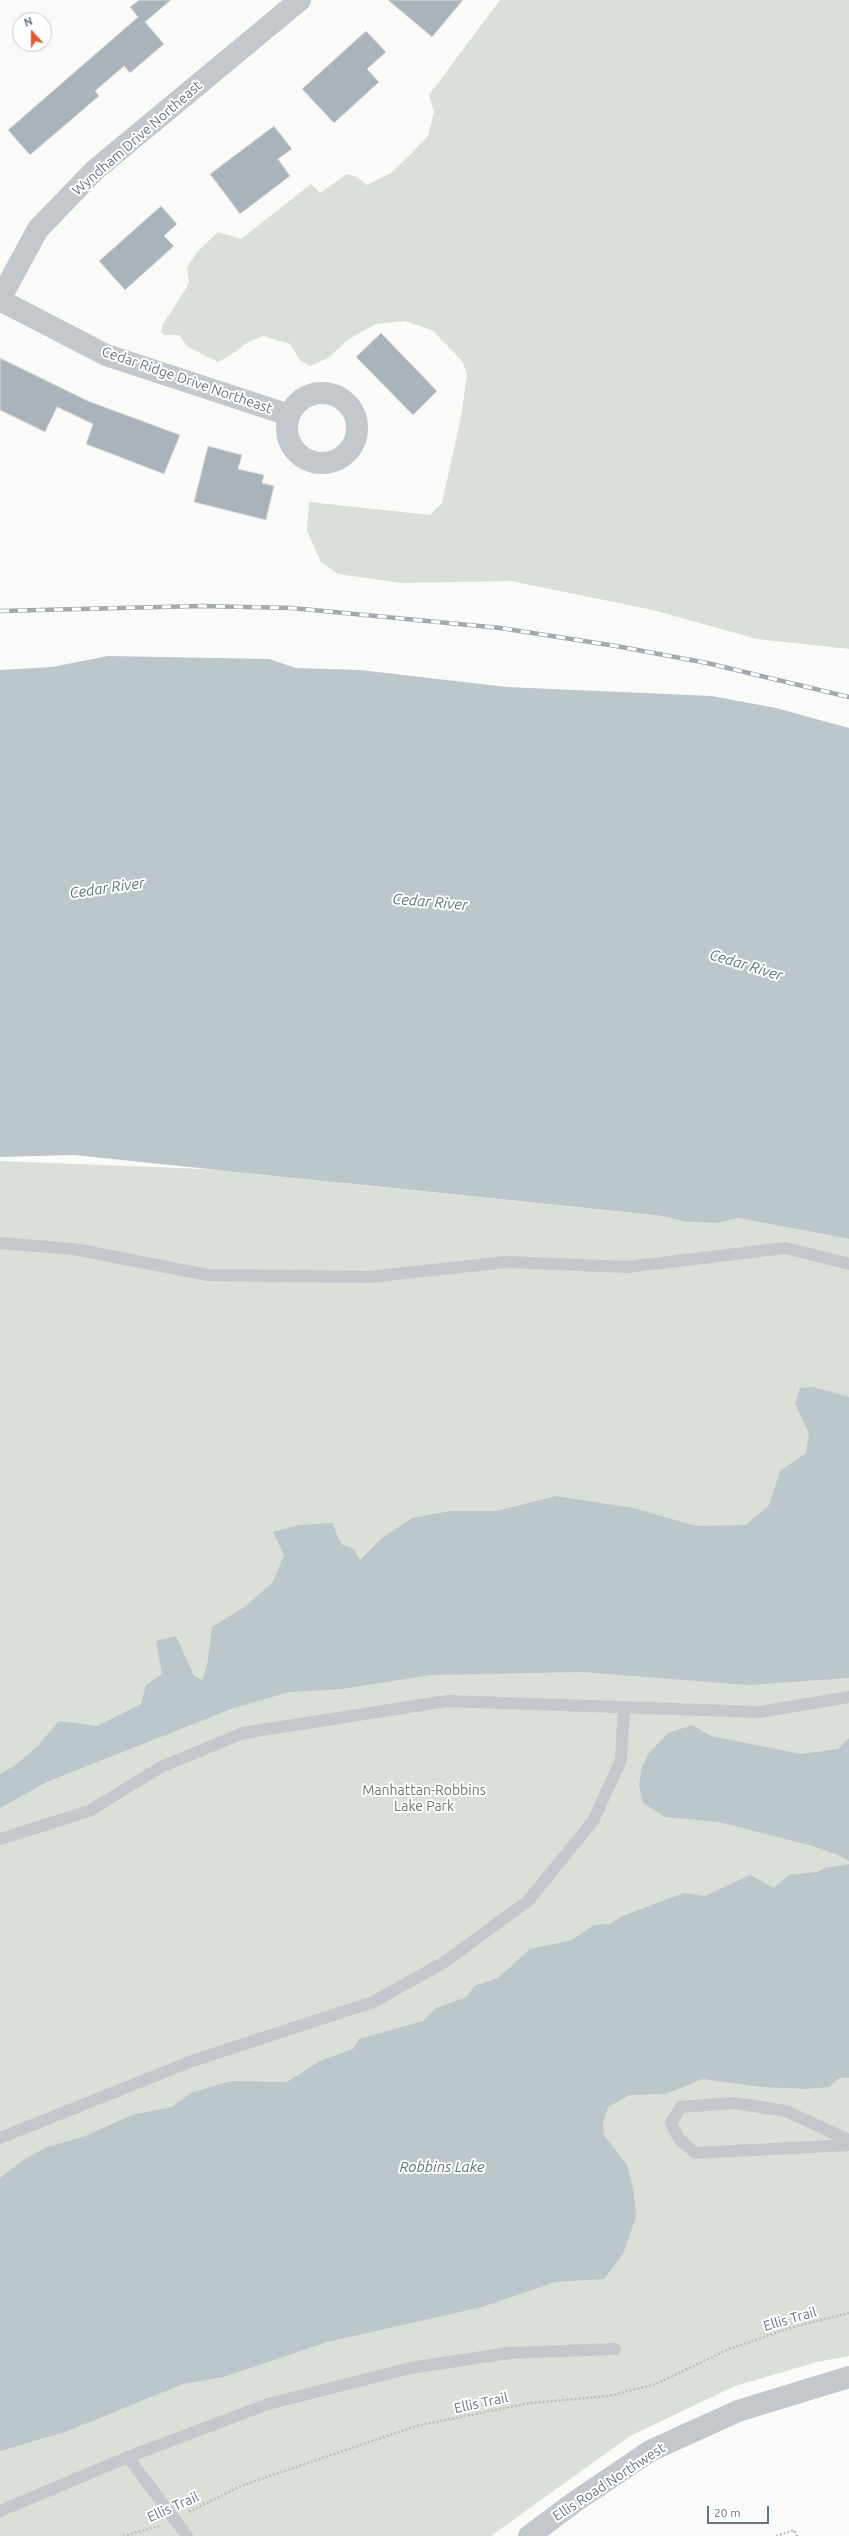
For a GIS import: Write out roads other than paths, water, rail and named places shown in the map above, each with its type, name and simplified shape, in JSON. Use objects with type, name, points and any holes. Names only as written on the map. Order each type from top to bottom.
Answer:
[{"type":"street","name":"Wyndham Drive Northeast","points":[[0,299],[38,229],[96,170],[300,0]]},
{"type":"street","name":"Cedar Ridge Drive Northeast","points":[[0,299],[106,354],[289,415]]},
{"type":"street","name":"Ellis Road Northwest","points":[[529,2536],[576,2501],[650,2451],[738,2411],[849,2377]]},
{"type":"lane","points":[[0,1243],[74,1249],[208,1275],[369,1277],[506,1262],[627,1267],[786,1248],[849,1264]]},
{"type":"lane","points":[[0,1839],[89,1811],[161,1767],[243,1733],[447,1702],[759,1712],[849,1697]]},
{"type":"lane","points":[[0,2138],[192,2061],[373,2002],[443,1963],[528,1901],[593,1821],[620,1760],[624,1707]]},
{"type":"lane","points":[[849,2140],[786,2111],[734,2103],[681,2107],[671,2124],[679,2139],[695,2153],[849,2145]]},
{"type":"lane","points":[[0,2511],[128,2457],[268,2404],[410,2368],[509,2353],[615,2349]]},
{"type":"lane","points":[[128,2457],[187,2536]]},
{"type":"water","name":"Cedar River","points":[[108,656],[269,659],[296,668],[360,670],[507,687],[712,696],[776,708],[849,728],[849,1239],[738,1218],[718,1223],[687,1222],[662,1216],[74,1155],[0,1157],[0,670],[52,667]]},
{"type":"water","points":[[813,1387],[849,1397],[849,1678],[748,1685],[582,1672],[431,1675],[342,1689],[289,1692],[234,1708],[49,1781],[0,1808],[0,1774],[14,1766],[38,1746],[59,1721],[97,1726],[141,1704],[146,1685],[162,1674],[156,1641],[176,1636],[194,1676],[202,1680],[207,1666],[212,1627],[246,1606],[273,1582],[284,1555],[273,1532],[299,1525],[332,1523],[341,1544],[353,1549],[360,1560],[382,1538],[412,1518],[450,1511],[497,1511],[556,1496],[633,1508],[696,1526],[746,1525],[769,1505],[780,1471],[806,1453],[809,1434],[795,1403],[800,1388]]},
{"type":"water","points":[[692,1725],[711,1736],[801,1754],[838,1749],[849,1738],[849,1861],[838,1855],[809,1845],[719,1822],[665,1817],[643,1803],[639,1785],[642,1767],[649,1753],[668,1733]]},
{"type":"water","name":"Robbins Lake","points":[[849,1864],[849,2078],[839,2078],[829,2087],[807,2089],[761,2087],[703,2079],[665,2094],[630,2095],[608,2107],[603,2122],[604,2135],[627,2165],[634,2192],[636,2217],[623,2254],[604,2279],[555,2282],[482,2307],[327,2342],[223,2377],[183,2384],[65,2432],[0,2451],[0,2178],[23,2160],[47,2147],[83,2137],[132,2115],[172,2107],[191,2093],[230,2081],[287,2082],[320,2061],[353,2049],[359,2039],[423,2021],[436,2008],[467,1997],[474,1986],[498,1978],[530,1949],[572,1940],[594,1925],[610,1924],[622,1916],[684,1893],[705,1896],[750,1875],[774,1888],[789,1875],[817,1872],[825,1868]]},
{"type":"railway","points":[[0,611],[201,606],[292,608],[500,628],[616,646],[707,663],[849,697]]},
{"type":"park label","name":"Manhattan-Robbins Lake Park","points":[[424,1798]]}]
